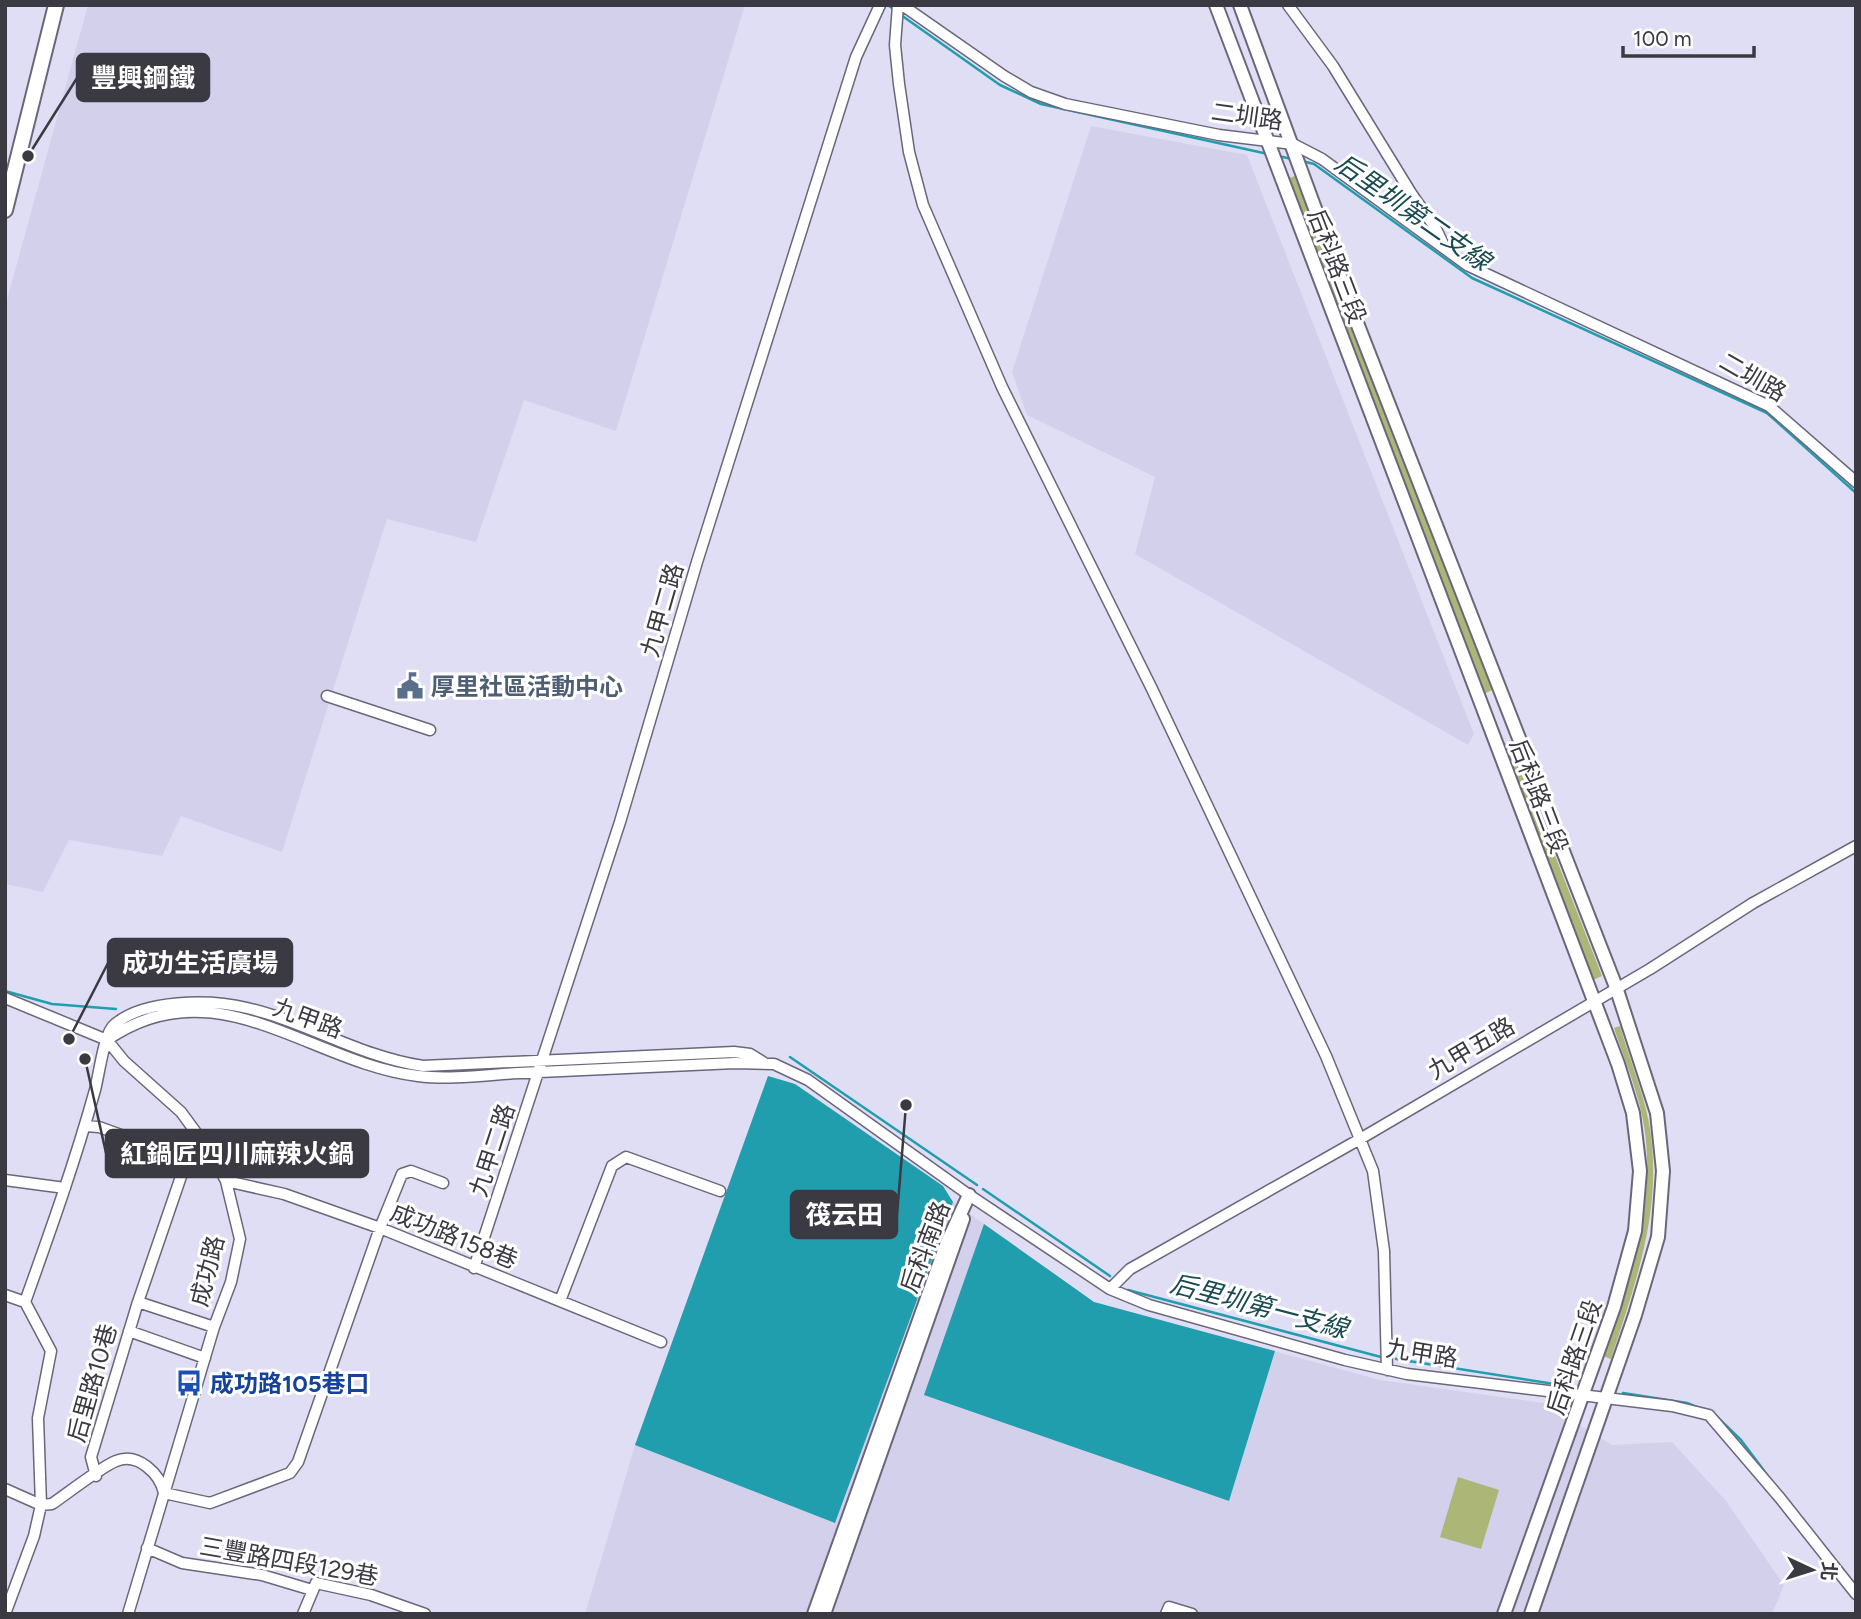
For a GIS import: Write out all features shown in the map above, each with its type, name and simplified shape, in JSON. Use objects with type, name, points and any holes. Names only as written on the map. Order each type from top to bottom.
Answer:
[{"type":"main road","points":[[5,210],[56,5]]},
{"type":"street","name":"九甲二路","points":[[474,1268],[620,822],[697,562],[856,57],[880,5]]},
{"type":"street","name":"二圳路","points":[[900,5],[1031,92],[1065,104],[1119,115],[1268,142],[1293,144],[1322,159],[1445,249],[1498,281],[1756,398],[1769,406],[1856,482]]},
{"type":"street","points":[[900,5],[895,46],[899,84],[909,152],[923,205],[1002,387],[1158,701],[1326,1056],[1373,1171],[1384,1251],[1387,1370]]},
{"type":"street","name":"后科路三段","points":[[1216,5],[1594,999],[1633,1113],[1640,1171],[1635,1231],[1614,1307],[1504,1614]]},
{"type":"street","name":"后科路三段","points":[[1240,5],[1359,328],[1616,987],[1657,1113],[1663,1171],[1658,1237],[1635,1315],[1531,1614]]},
{"type":"street","points":[[1288,5],[1333,65],[1410,192],[1436,229],[1445,249]]},
{"type":"street","points":[[327,696],[430,730]]},
{"type":"street","name":"九甲五路","points":[[1110,1289],[1130,1269],[1360,1139],[1753,903],[1856,846]]},
{"type":"street","name":"成功路","points":[[5,998],[107,1040],[124,1061],[181,1112],[224,1176],[240,1239],[231,1282],[214,1327],[128,1614]]},
{"type":"street","name":"九甲路","points":[[107,1040],[139,1020],[163,1013],[219,1013],[248,1018],[359,1059],[419,1077],[539,1068],[764,1062],[786,1068],[808,1080],[968,1195],[1110,1289],[1149,1305],[1387,1370],[1672,1406],[1709,1415],[1780,1498],[1856,1594]]},
{"type":"street","points":[[25,1302],[85,1126],[107,1040]]},
{"type":"street","name":"成功路158巷","points":[[85,1126],[99,1127],[187,1159],[224,1176],[380,1228],[661,1342]]},
{"type":"street","points":[[560,1301],[612,1166],[626,1157],[720,1191]]},
{"type":"street","name":"后里路10巷","points":[[96,1476],[92,1457],[138,1302],[187,1159]]},
{"type":"street","points":[[5,1489],[41,1505],[52,1504],[117,1460],[130,1459],[144,1464],[161,1479],[164,1493],[210,1503],[290,1473],[298,1462],[380,1228],[402,1174],[411,1171],[443,1183]]},
{"type":"street","points":[[5,1180],[65,1188]]},
{"type":"street","name":"后科南路","points":[[824,1614],[845,1539],[946,1245],[968,1195]]},
{"type":"street","points":[[5,1294],[25,1302],[51,1351],[38,1418],[41,1505],[34,1536],[5,1614]]},
{"type":"street","points":[[138,1302],[214,1327]]},
{"type":"street","points":[[129,1331],[205,1358]]},
{"type":"street","name":"后科南路","points":[[814,1614],[845,1539]]},
{"type":"street","name":"三豐路四段129巷","points":[[147,1548],[182,1563],[261,1575],[312,1590],[316,1583],[370,1595],[425,1614]]},
{"type":"street","points":[[303,1614],[312,1590]]},
{"type":"street","points":[[1167,1614],[1169,1607],[1192,1614]]},
{"type":"shaded area","points":[[88,5],[745,5],[616,431],[524,400],[476,542],[387,519],[282,852],[181,816],[162,856],[69,840],[43,892],[5,884],[5,307]]},
{"type":"shaded area","points":[[1091,126],[1247,155],[1474,734],[1468,745],[1135,554],[1155,477],[1027,415],[1012,372]]},
{"type":"shaded area","points":[[768,1076],[795,1084],[943,1186],[953,1202],[1094,1302],[1380,1380],[1544,1403],[1612,1445],[1672,1442],[1726,1501],[1784,1585],[1772,1614],[585,1614],[635,1445]]},
{"type":"green space","points":[[1295,176],[1494,689],[1482,695],[1289,178]]},
{"type":"green space","points":[[1510,740],[1602,976],[1593,980],[1503,745]]},
{"type":"green space","points":[[1620,1026],[1649,1123],[1653,1184],[1645,1243],[1611,1359],[1603,1356],[1638,1243],[1647,1185],[1642,1114],[1614,1028]]},
{"type":"green space","points":[[1458,1477],[1499,1490],[1481,1549],[1440,1537]]},
{"type":"water","points":[[768,1076],[795,1084],[943,1186],[953,1202],[835,1523],[635,1445]]},
{"type":"water","points":[[984,1224],[1094,1302],[1275,1351],[1229,1501],[924,1395]]},
{"type":"waterway","name":"后里圳第二支線","points":[[888,5],[896,11]]},
{"type":"waterway","name":"后里圳第二支線","points":[[901,15],[1000,85],[1041,104],[1268,154]]},
{"type":"waterway","name":"后里圳第二支線","points":[[1278,156],[1292,159]]},
{"type":"waterway","name":"后里圳第二支線","points":[[1302,161],[1314,164],[1472,278],[1767,413],[1856,493]]},
{"type":"waterway","name":"后里圳第一支線","points":[[5,991],[52,1004],[116,1009]]},
{"type":"waterway","name":"后里圳第一支線","points":[[228,1011],[262,1018]]},
{"type":"waterway","name":"后里圳第一支線","points":[[270,1021],[317,1038]]},
{"type":"waterway","name":"后里圳第一支線","points":[[790,1057],[977,1185]]},
{"type":"waterway","name":"后里圳第一支線","points":[[554,1066],[729,1058]]},
{"type":"waterway","name":"后里圳第一支線","points":[[380,1061],[397,1067]]},
{"type":"waterway","name":"后里圳第一支線","points":[[427,1072],[511,1069]]},
{"type":"waterway","name":"后里圳第一支線","points":[[983,1189],[1110,1276]]},
{"type":"waterway","name":"后里圳第一支線","points":[[1128,1290],[1381,1357]]},
{"type":"waterway","name":"后里圳第一支線","points":[[1396,1359],[1567,1386]]},
{"type":"waterway","name":"后里圳第一支線","points":[[1623,1393],[1687,1403],[1702,1409]]},
{"type":"waterway","name":"后里圳第一支線","points":[[1714,1414],[1741,1440],[1771,1480]]},
{"type":"waterway","name":"后里圳第一支線","points":[[1845,1573],[1856,1585]]},
{"type":"place","name":"豐興鋼鐵","points":[[28,156]]},
{"type":"place","name":"厚里社區活動中心","points":[[410,686]]},
{"type":"place","name":"成功生活廣場","points":[[69,1039]]},
{"type":"place","name":"紅鍋匠四川麻辣火鍋","points":[[85,1059]]},
{"type":"place","name":"筏云田","points":[[906,1105]]},
{"type":"place","name":"成功路105巷口","points":[[189,1383]]}]
